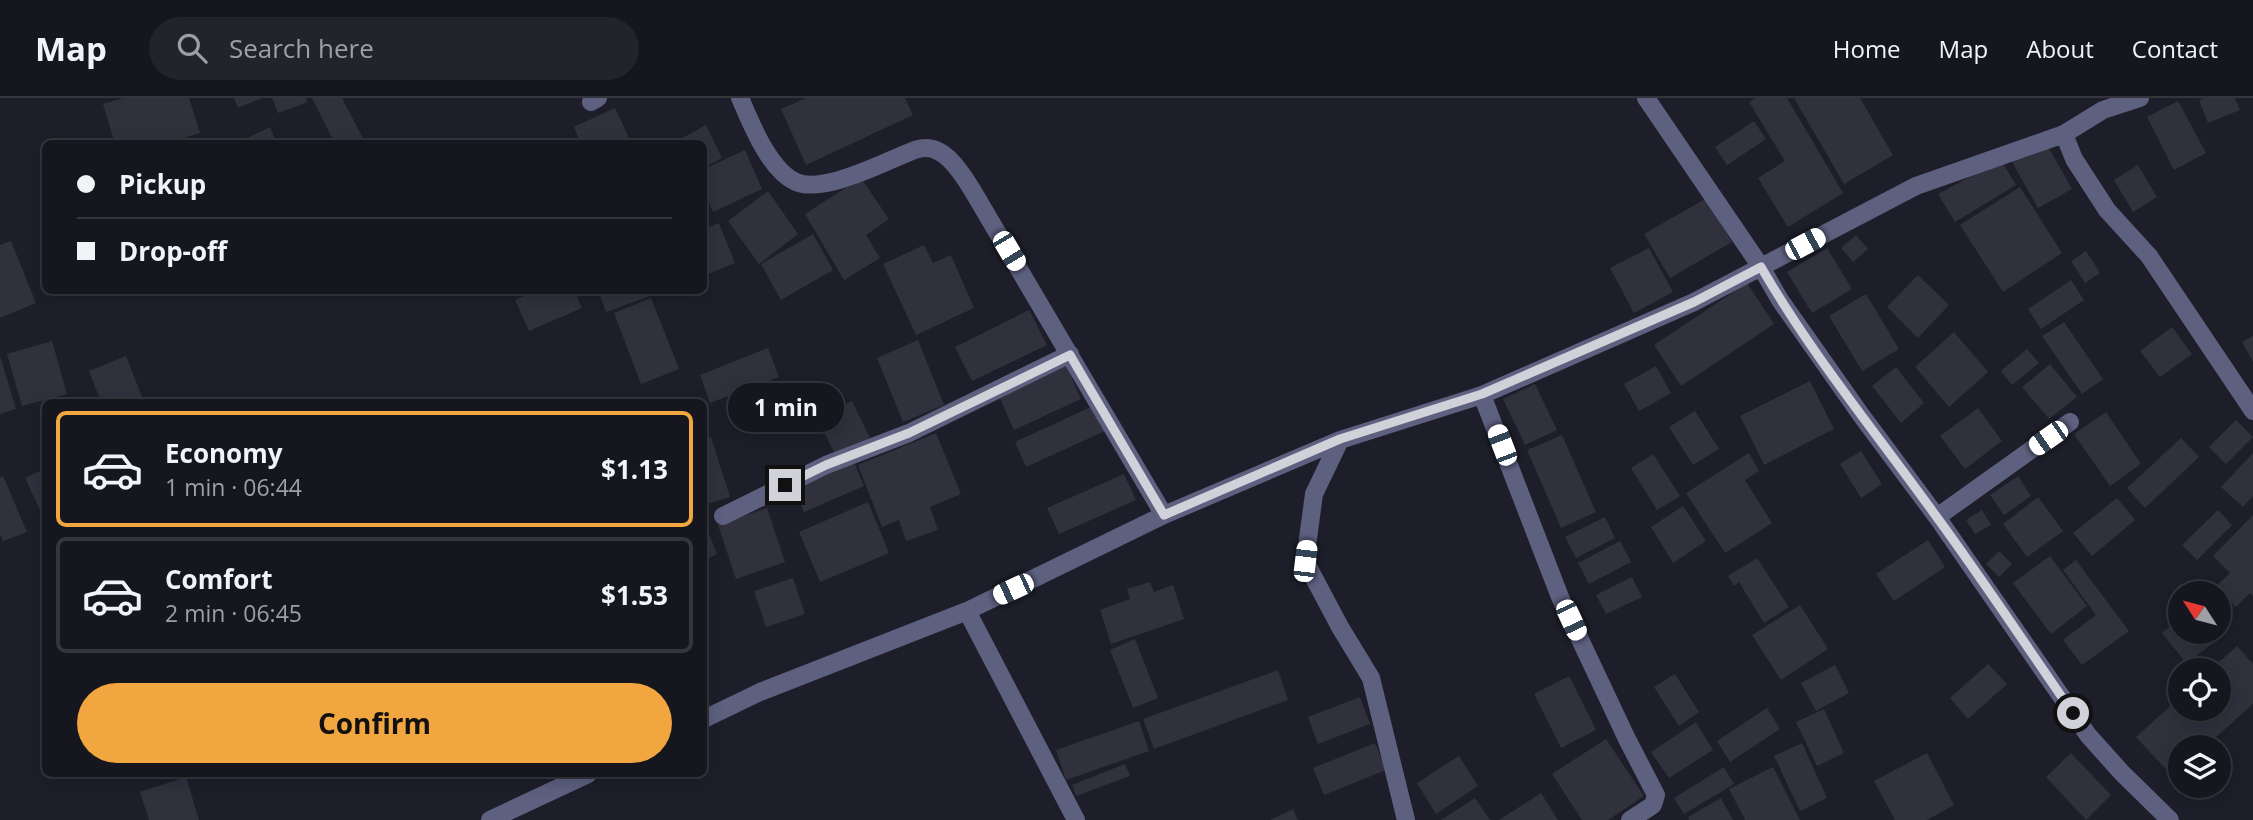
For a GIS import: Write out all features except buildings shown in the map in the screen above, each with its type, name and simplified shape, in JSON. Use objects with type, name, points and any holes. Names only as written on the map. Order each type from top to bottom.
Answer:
[{"type":"street","points":[[740,98],[757,137],[781,169],[796,182],[820,185],[923,146],[941,152],[962,175],[1164,515]]},
{"type":"street","points":[[1646,98],[1761,267],[1780,300],[1937,517],[2088,735],[2122,774],[2170,820]]},
{"type":"street","points":[[707,718],[760,692],[967,611],[1164,515],[1340,439],[1482,394],[1694,302],[1916,186],[2064,134],[2102,110],[2140,98]]},
{"type":"street","points":[[2064,134],[2074,159],[2108,210],[2150,256],[2253,411]]},
{"type":"street","points":[[723,516],[826,465],[909,433],[1070,355]]},
{"type":"street","points":[[1482,394],[1560,597],[1656,795],[1653,805],[1630,820]]},
{"type":"street","points":[[1937,517],[2070,422]]},
{"type":"street","points":[[1340,439],[1314,494],[1305,561],[1371,678],[1406,820]]},
{"type":"street","points":[[967,611],[1076,820]]},
{"type":"street","points":[[490,820],[582,777]]},
{"type":"route","points":[[785,485],[826,465],[909,433],[1070,355],[1164,515],[1340,439],[1482,394],[1694,302],[1761,267],[1780,300],[1937,517],[2073,713]]}]
